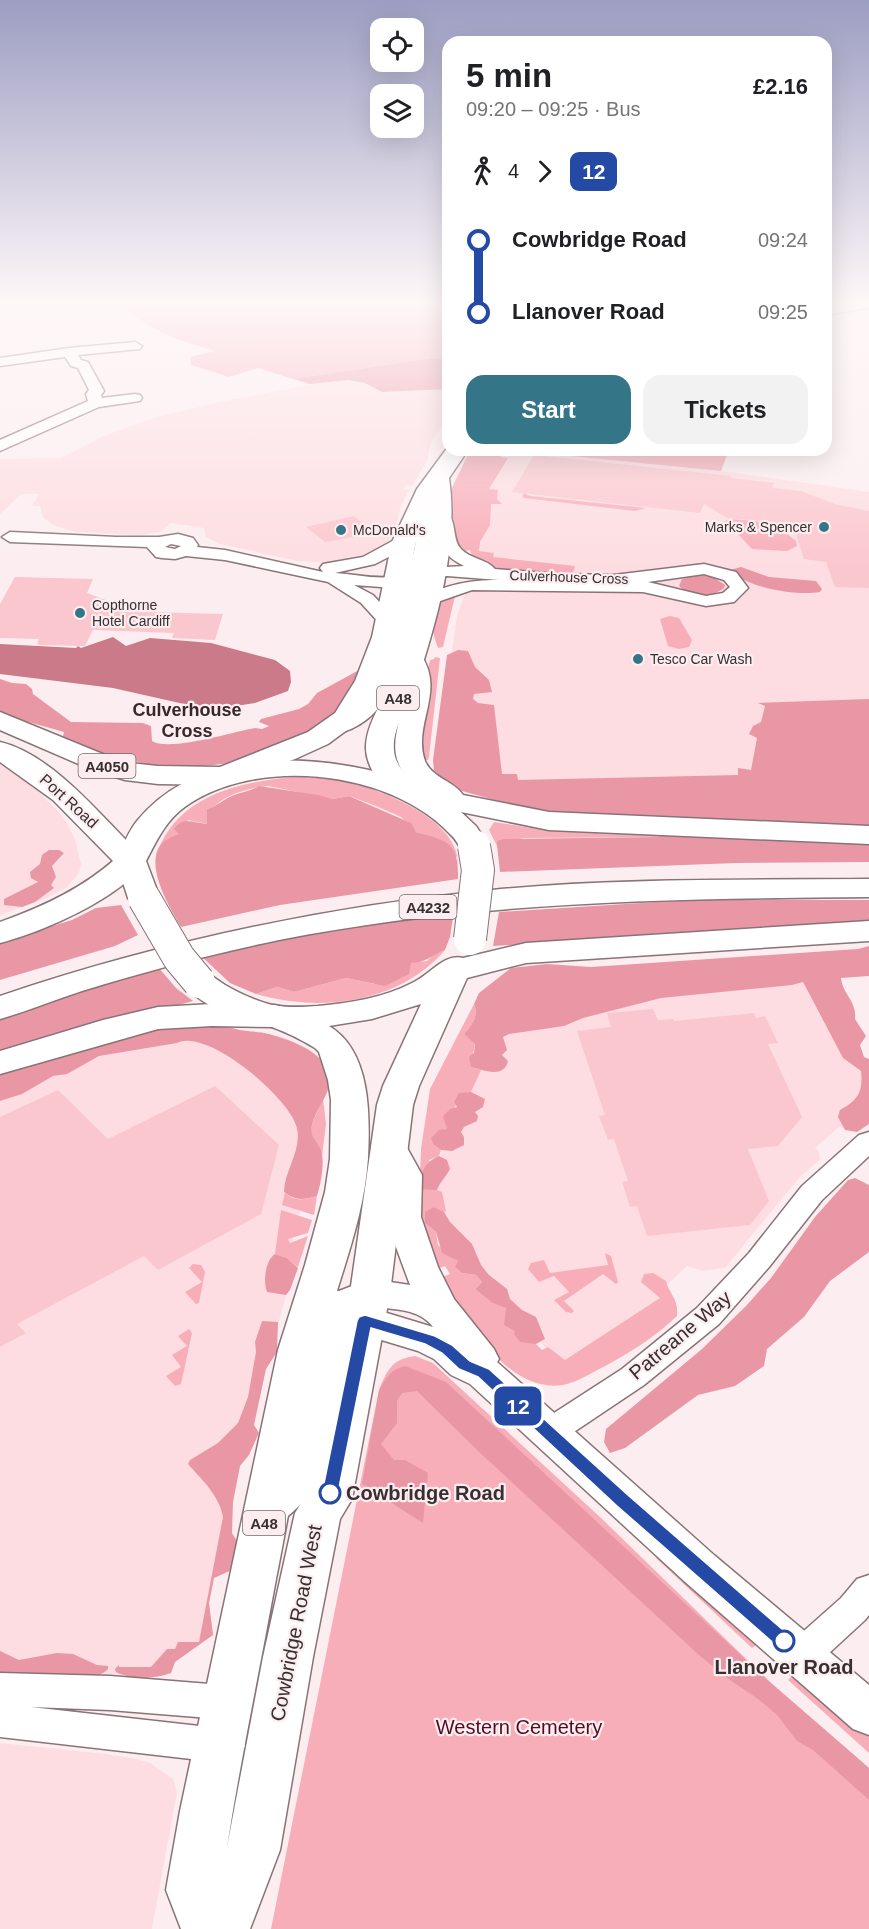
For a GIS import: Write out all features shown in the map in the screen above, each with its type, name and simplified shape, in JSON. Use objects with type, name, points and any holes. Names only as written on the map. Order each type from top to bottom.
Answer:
[{"type":"main road","name":"A48","points":[[223,776],[285,753],[328,731],[345,718],[368,681],[379,657],[388,622],[415,580],[440,514],[440,485],[454,456]]},
{"type":"main road","name":"A48","points":[[403,788],[385,770],[380,754],[380,744],[411,660],[415,580],[404,542],[428,489],[440,485]]},
{"type":"main road","points":[[411,660],[419,686],[407,746],[409,760],[417,772],[432,786],[469,805]]},
{"type":"main road","name":"A4050","points":[[0,720],[111,767],[158,775],[223,776]]},
{"type":"main road","name":"Port Road","points":[[0,750],[25,764],[54,785],[93,822],[114,847],[131,861]]},
{"type":"main road","points":[[0,933],[57,911],[90,891],[103,886],[131,861],[141,835],[156,814],[180,796],[223,776],[281,768],[316,768],[351,772],[469,805],[549,821],[869,835]]},
{"type":"main road","name":"Cowbridge Road West","points":[[209,1929],[193,1890],[206,1811],[299,1350],[347,1305],[389,1145],[401,1086],[470,939],[478,870],[474,846],[464,828],[452,818],[403,788]]},
{"type":"main road","points":[[90,891],[87,882],[94,871],[95,864],[86,834],[93,822]]},
{"type":"main road","name":"Cowbridge Road West","points":[[131,861],[144,898],[168,942],[187,969],[199,982],[219,995],[275,1016],[327,1040],[335,1049],[346,1080],[349,1100],[349,1159],[344,1192],[347,1305],[328,1499],[318,1514],[274,1729],[254,1850],[222,1929]]},
{"type":"main road","name":"A4232","points":[[0,987],[174,935],[297,908],[374,896],[454,886],[585,876],[869,871]]},
{"type":"main road","name":"A4232","points":[[0,1008],[127,967],[227,941],[416,908],[565,894],[869,888]]},
{"type":"main road","points":[[0,1063],[115,1028],[158,1018],[336,1014],[382,1006],[409,997],[453,971],[494,958],[526,953],[869,932]]},
{"type":"street","points":[[96,389],[97,391],[93,394],[96,403]]},
{"type":"street","points":[[0,446],[70,412],[96,403],[135,398]]},
{"type":"street","points":[[328,731],[355,719],[365,711],[379,689],[393,658],[415,580],[426,524],[440,485]]},
{"type":"street","name":"Culverhouse Cross","points":[[440,514],[449,527],[448,539],[453,550],[464,559],[504,580]]},
{"type":"street","points":[[3,533],[24,531],[24,526],[65,538]]},
{"type":"street","points":[[3,533],[158,545],[158,551],[169,554],[188,548],[296,573],[415,580]]},
{"type":"street","points":[[322,574],[373,561],[404,542]]},
{"type":"street","points":[[322,574],[367,599],[388,622]]},
{"type":"street","name":"Culverhouse Cross","points":[[415,580],[457,588],[504,580]]},
{"type":"street","name":"Culverhouse Cross","points":[[415,580],[504,580],[632,587],[670,583]]},
{"type":"street","name":"Patreane Way","points":[[548,1433],[633,1377],[708,1316],[759,1260],[812,1193],[869,1141]]},
{"type":"street","points":[[389,1145],[405,1175],[403,1217],[420,1267],[439,1307],[479,1357],[484,1373]]},
{"type":"street","points":[[347,1305],[401,1296],[439,1307]]},
{"type":"street","points":[[347,1305],[430,1340],[447,1349],[465,1365],[484,1373],[548,1433],[869,1714]]},
{"type":"street","points":[[801,1656],[853,1609],[869,1590]]},
{"type":"street","points":[[0,1689],[110,1693],[224,1724]]},
{"type":"street","points":[[0,1720],[224,1724],[274,1729]]},
{"type":"shaded area","points":[[288,389],[376,389],[382,392],[442,389],[442,426],[431,442],[427,461],[412,486],[406,485],[403,489],[409,490],[401,505],[395,531],[384,547],[372,555],[340,563],[298,561],[220,544],[206,537],[204,528],[171,523],[160,532],[141,535],[76,532],[53,525],[43,517],[40,506],[32,506],[39,494],[21,494],[0,514],[0,459],[61,458],[104,436],[153,418]]},
{"type":"shaded area","points":[[376,389],[442,389],[442,389],[382,392]]},
{"type":"shaded area","points":[[482,456],[570,456],[721,471],[869,492],[869,813],[495,793],[441,731],[457,616],[465,594],[482,589],[494,567],[469,546]]},
{"type":"shaded area","points":[[741,567],[769,577],[816,581],[822,589],[820,592],[798,593],[759,586],[748,582],[730,570]]},
{"type":"shaded area","points":[[699,575],[713,577],[725,585],[724,588],[701,595],[684,590],[679,586],[682,579]]},
{"type":"shaded area","points":[[113,637],[126,646],[150,638],[211,643],[275,660],[290,671],[291,682],[288,691],[255,703],[223,708],[184,704],[113,688],[0,674],[0,644],[76,648],[78,646],[81,648]]},
{"type":"shaded area","points":[[458,650],[468,651],[475,667],[489,680],[492,692],[474,694],[473,699],[478,703],[494,705],[502,774],[517,774],[518,780],[738,775],[738,768],[751,770],[757,738],[749,734],[753,726],[761,722],[765,706],[758,703],[869,699],[869,829],[547,815],[455,789],[434,771],[433,760],[447,655]]},
{"type":"shaded area","points":[[361,669],[342,711],[313,731],[231,763],[186,768],[147,765],[129,759],[105,759],[65,739],[64,732],[0,714],[0,679],[26,684],[32,689],[33,694],[71,722],[143,723],[151,726],[152,741],[160,744],[186,743],[255,728],[262,729],[269,726],[259,722],[261,719],[299,709],[308,704],[317,693]]},
{"type":"shaded area","points":[[0,763],[27,781],[56,809],[68,825],[76,842],[81,864],[79,873],[67,887],[47,898],[0,915]]},
{"type":"shaded area","points":[[259,786],[333,799],[349,796],[411,823],[416,832],[449,845],[456,857],[458,879],[280,905],[181,927],[160,886],[155,862],[157,852],[162,843],[179,834],[174,829],[177,825],[185,821],[207,824],[207,809]]},
{"type":"shaded area","points":[[661,835],[869,842],[869,862],[736,863],[500,872],[497,841],[504,839],[657,837]]},
{"type":"shaded area","points":[[49,850],[59,850],[64,853],[52,866],[56,877],[51,885],[54,888],[35,902],[22,907],[4,905],[4,899],[38,882],[31,878],[30,872],[40,864],[42,855]]},
{"type":"shaded area","points":[[688,900],[869,900],[869,925],[493,946],[499,912]]},
{"type":"shaded area","points":[[121,905],[138,935],[115,946],[0,980],[0,942],[72,920],[96,908]]},
{"type":"shaded area","points":[[454,911],[450,937],[445,950],[424,960],[411,963],[409,974],[385,986],[346,978],[294,992],[277,987],[256,994],[230,983],[200,955],[312,932]]},
{"type":"shaded area","points":[[869,946],[869,976],[841,978],[854,1007],[855,1019],[866,1036],[860,1045],[864,1057],[869,1059],[869,1124],[857,1132],[845,1130],[838,1117],[840,1110],[856,1099],[861,1084],[861,1071],[843,1058],[803,982],[661,998],[583,1018],[564,1026],[509,1034],[503,1037],[507,1050],[502,1055],[508,1061],[506,1067],[493,1072],[471,1067],[469,1057],[474,1053],[475,1044],[464,1034],[475,1016],[474,1004],[479,993],[511,968],[547,964],[591,967],[858,949]]},
{"type":"shaded area","points":[[158,967],[176,988],[193,1001],[175,1006],[173,1009],[0,1057],[0,1015]]},
{"type":"shaded area","points":[[803,982],[843,1058],[861,1071],[869,1124],[857,1132],[839,1127],[815,1148],[819,1151],[820,1159],[799,1178],[725,1268],[702,1271],[687,1266],[666,1286],[670,1291],[563,1367],[423,1213],[439,1160],[496,1036],[661,994]]},
{"type":"shaded area","points":[[225,1024],[235,1029],[264,1033],[289,1040],[311,1051],[326,1066],[330,1076],[329,1087],[315,1115],[311,1129],[321,1150],[323,1161],[317,1196],[300,1199],[284,1192],[298,1142],[296,1125],[290,1113],[262,1082],[207,1045],[190,1041],[99,1056],[67,1074],[53,1076],[22,1094],[0,1101],[0,1071],[140,1029]]},
{"type":"shaded area","points":[[203,1031],[310,1109],[311,1174],[289,1252],[299,1263],[290,1290],[286,1295],[240,1466],[219,1574],[214,1578],[209,1603],[213,1635],[175,1662],[171,1673],[163,1676],[0,1670],[0,1082],[90,1051]]},
{"type":"shaded area","points":[[471,1092],[485,1099],[483,1107],[475,1112],[478,1116],[477,1121],[464,1127],[461,1132],[464,1145],[452,1151],[441,1150],[434,1145],[431,1138],[439,1130],[447,1129],[443,1116],[450,1109],[457,1107],[454,1102],[459,1093]]},
{"type":"shaded area","points":[[439,1156],[447,1160],[450,1169],[437,1190],[419,1189],[424,1169],[429,1162]]},
{"type":"shaded area","points":[[855,1178],[869,1185],[869,1252],[830,1281],[804,1317],[767,1349],[764,1366],[735,1386],[698,1395],[625,1448],[610,1453],[604,1442],[606,1429],[702,1349],[746,1306],[771,1278],[815,1217],[848,1180]]},
{"type":"shaded area","points":[[434,1207],[444,1212],[450,1222],[472,1244],[481,1265],[489,1275],[507,1289],[510,1299],[522,1310],[536,1317],[545,1339],[536,1344],[520,1342],[514,1334],[515,1331],[504,1325],[506,1308],[492,1303],[475,1289],[482,1282],[476,1275],[462,1273],[455,1267],[458,1261],[442,1253],[436,1232],[425,1223],[425,1212]]},
{"type":"shaded area","points":[[275,1254],[287,1258],[298,1268],[286,1295],[267,1292],[265,1277],[267,1266]]},
{"type":"shaded area","points":[[262,1321],[278,1322],[277,1352],[266,1369],[254,1425],[259,1433],[249,1455],[240,1466],[233,1502],[232,1533],[240,1546],[234,1569],[214,1578],[209,1603],[213,1635],[175,1662],[171,1673],[143,1678],[122,1675],[115,1669],[119,1665],[119,1667],[151,1667],[167,1649],[175,1649],[178,1642],[199,1642],[223,1517],[214,1495],[188,1464],[190,1460],[218,1443],[238,1423],[248,1397],[256,1352],[255,1342]]},
{"type":"shaded area","points":[[405,1366],[446,1382],[771,1683],[869,1768],[869,1800],[813,1750],[797,1741],[777,1715],[700,1656],[477,1450],[417,1391],[402,1393],[397,1401],[397,1423],[381,1444],[394,1460],[405,1460],[428,1473],[423,1523],[362,1484],[379,1390],[392,1372]]},
{"type":"shaded area","points":[[0,1651],[19,1660],[57,1653],[73,1654],[97,1665],[108,1666],[108,1669],[88,1678],[73,1680],[0,1679]]},
{"type":"shaded area","points":[[0,1743],[136,1759],[150,1763],[173,1779],[177,1792],[152,1929],[0,1929]]},
{"type":"green space","points":[[467,456],[508,458],[489,489],[498,490],[497,499],[502,504],[491,504],[490,525],[480,542],[479,551],[494,553],[493,557],[575,566],[573,572],[518,572],[494,567],[473,559],[470,550],[460,552],[448,511],[452,488]]},
{"type":"green space","points":[[570,456],[727,456],[721,471]]},
{"type":"green space","points":[[524,493],[530,496],[646,508],[635,511],[524,498],[522,496]]},
{"type":"green space","points":[[730,519],[756,521],[785,532],[796,541],[797,546],[787,551],[752,549],[738,534],[719,524]]},
{"type":"green space","points":[[455,596],[443,647],[438,648],[432,624],[435,610],[446,600]]},
{"type":"green space","points":[[670,616],[679,618],[692,640],[689,647],[679,649],[668,646],[660,619]]},
{"type":"green space","points":[[435,657],[440,658],[429,757],[428,760],[415,762],[420,702],[430,660]]},
{"type":"green space","points":[[292,777],[343,781],[397,799],[433,821],[447,835],[456,850],[457,857],[425,835],[416,832],[401,817],[376,806],[349,796],[333,799],[268,786],[234,794],[207,809],[207,824],[188,820],[180,834],[163,842],[158,851],[167,832],[180,817],[213,795],[252,783]]},
{"type":"green space","points":[[494,822],[545,830],[661,835],[657,837],[524,838],[497,845],[498,848],[489,830]]},
{"type":"green space","points":[[445,950],[427,968],[405,982],[358,999],[306,1003],[256,994],[277,987],[294,992],[346,978],[375,984],[411,963],[427,961],[433,955]]},
{"type":"green space","points":[[474,1004],[475,1016],[464,1034],[475,1043],[471,1067],[481,1070],[471,1092],[459,1094],[447,1129],[434,1145],[441,1150],[439,1156],[429,1160],[437,1190],[442,1192],[446,1211],[434,1207],[425,1223],[436,1232],[438,1245],[458,1261],[462,1273],[476,1275],[482,1282],[475,1289],[492,1303],[507,1308],[515,1331],[542,1350],[548,1347],[565,1360],[660,1298],[641,1282],[644,1274],[653,1273],[666,1281],[677,1305],[677,1316],[642,1344],[615,1361],[574,1382],[563,1385],[542,1385],[523,1378],[490,1350],[440,1278],[450,1274],[445,1266],[437,1269],[424,1231],[419,1203],[421,1149],[430,1089]]},
{"type":"green space","points":[[323,1098],[326,1124],[321,1164],[320,1153],[311,1131]]},
{"type":"green space","points":[[285,1193],[300,1199],[317,1196],[314,1215],[282,1205]]},
{"type":"green space","points":[[281,1210],[312,1220],[308,1233],[288,1239],[290,1243],[308,1236],[298,1267],[287,1258],[275,1254]]},
{"type":"green space","points":[[605,1253],[611,1256],[618,1282],[616,1284],[603,1274],[564,1301],[574,1311],[572,1313],[566,1312],[554,1300],[569,1292],[554,1276],[539,1282],[528,1269],[531,1263],[544,1260],[550,1273],[608,1265]]},
{"type":"green space","points":[[193,1264],[201,1265],[205,1272],[199,1303],[196,1304],[185,1292],[202,1282],[189,1268]]},
{"type":"green space","points":[[189,1329],[192,1333],[181,1384],[175,1386],[166,1376],[181,1367],[172,1355],[187,1346],[178,1336]]},
{"type":"green space","name":"Western Cemetery","points":[[415,1356],[433,1363],[601,1518],[771,1683],[869,1768],[869,1929],[271,1929],[379,1390],[391,1367],[401,1360]]},
{"type":"green space","points":[[658,1556],[761,1641],[752,1648],[656,1558]]},
{"type":"green space","points":[[797,1672],[869,1736],[869,1753],[788,1680]]},
{"type":"building","points":[[533,456],[731,476],[731,478],[774,483],[772,488],[801,491],[835,504],[869,511],[869,588],[835,587],[826,562],[804,559],[796,534],[762,521],[727,518],[704,504],[700,513],[512,492]]},
{"type":"building","name":"McDonald's","points":[[354,516],[375,533],[325,542],[306,527]]},
{"type":"building","name":"Copthorne Hotel Cardiff","points":[[15,577],[93,579],[87,593],[119,605],[114,611],[223,614],[215,640],[172,638],[174,633],[93,630],[85,646],[40,645],[37,644],[39,639],[0,638],[0,604]]},
{"type":"building","points":[[653,1009],[658,1020],[673,1019],[674,1021],[754,1013],[756,1018],[765,1016],[778,1043],[768,1044],[802,1117],[778,1146],[748,1149],[769,1201],[750,1225],[647,1236],[637,1206],[630,1207],[622,1182],[628,1181],[614,1139],[608,1140],[599,1116],[605,1115],[577,1031],[611,1027],[607,1013]]},
{"type":"building","points":[[215,1086],[279,1145],[261,1214],[158,1270],[144,1256],[17,1324],[26,1333],[0,1347],[0,1117],[58,1090],[108,1139]]},
{"type":"bus line","name":"12","points":[[330,1493],[365,1321],[393,1327],[430,1340],[447,1349],[465,1365],[484,1373],[623,1501],[784,1641]]},
{"type":"place","name":"Marks & Spencer","points":[[824,527]]},
{"type":"place","name":"McDonald's","points":[[341,530]]},
{"type":"place","name":"Copthorne Hotel Cardiff","points":[[80,613]]},
{"type":"place","name":"Tesco Car Wash","points":[[638,659]]},
{"type":"place","name":"Cowbridge Road","points":[[330,1493]]},
{"type":"place","name":"Llanover Road","points":[[784,1641]]},
{"type":"district","name":"Culverhouse Cross","points":[[187,720]]}]
